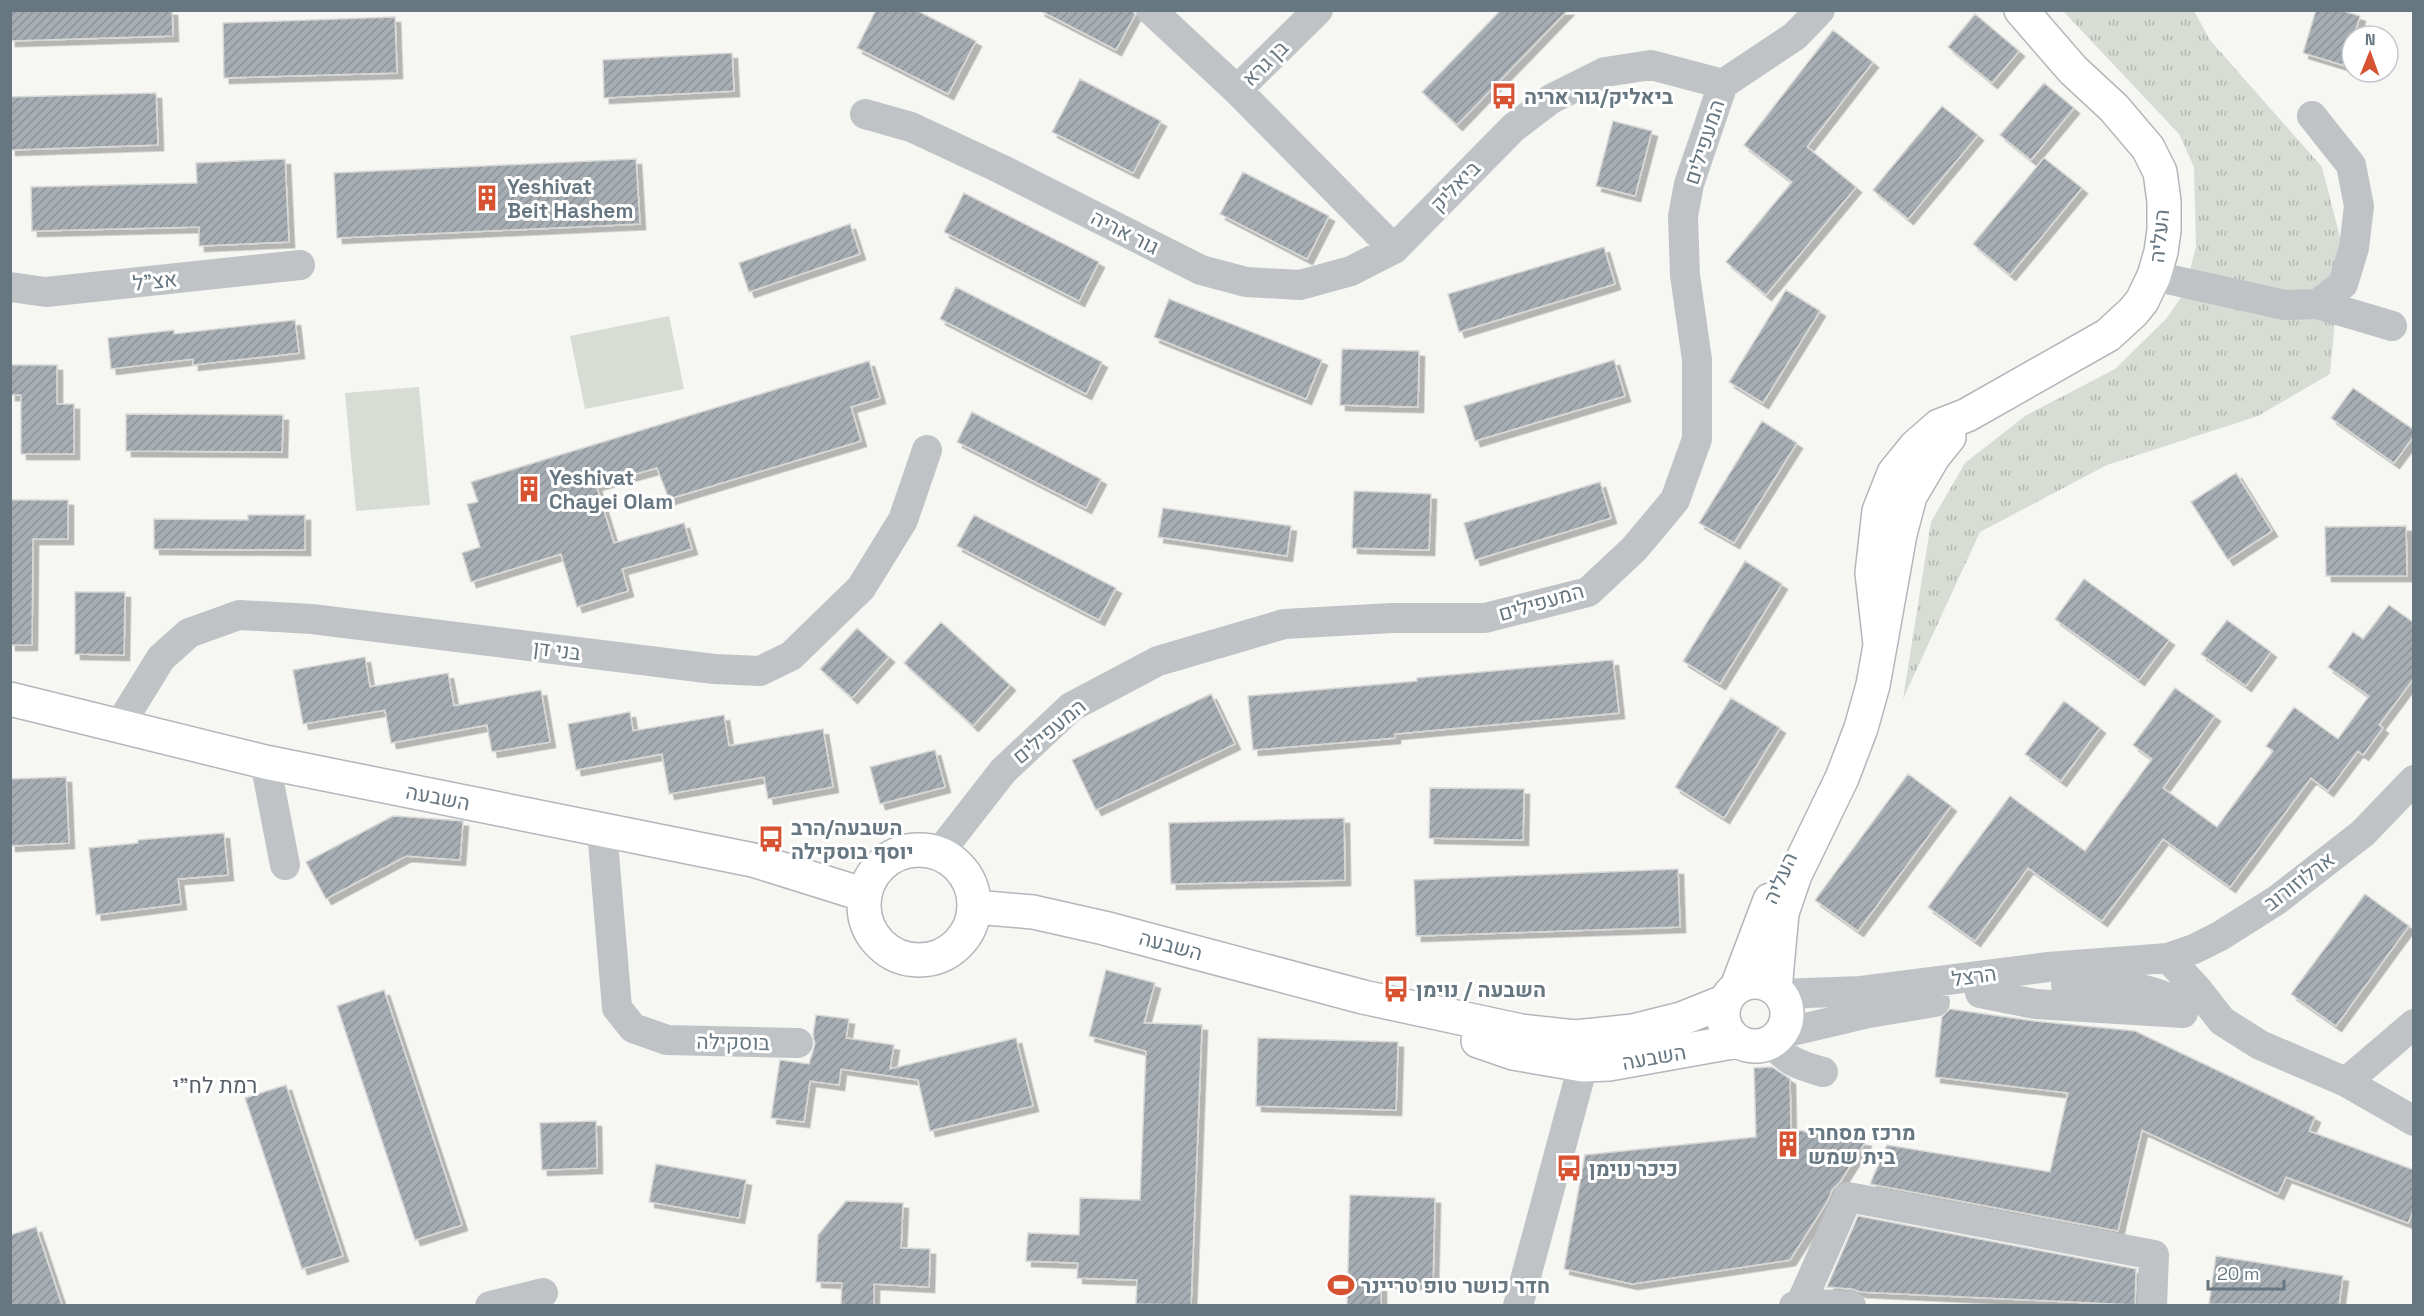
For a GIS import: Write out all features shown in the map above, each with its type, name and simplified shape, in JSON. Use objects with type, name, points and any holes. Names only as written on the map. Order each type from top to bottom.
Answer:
[{"type":"main road","name":"העליה","points":[[1778,991],[1778,938],[1788,894],[1842,778],[1861,728],[1873,685],[1880,644],[1872,573],[1879,511],[1894,473],[1915,447],[1939,426],[1968,415],[2108,335],[2133,312],[2149,289],[2154,276],[2164,231],[2164,201],[2160,172],[2148,148],[2115,108],[2073,69],[2021,10]]},
{"type":"main road","name":"השבעה","points":[[10,699],[265,762],[753,860],[865,895]]},
{"type":"main road","name":"העליה","points":[[1731,994],[1789,854],[1842,778]]},
{"type":"main road","points":[[912,850],[926,850],[939,854],[951,860],[969,880],[974,893],[973,921],[968,934],[948,953],[935,959],[906,960],[893,954],[872,935],[864,909],[869,882],[886,861],[898,854],[912,850]]},
{"type":"main road","name":"השבעה","points":[[975,907],[1033,912],[1104,928],[1363,997],[1521,1031],[1575,1037],[1633,1031],[1681,1019],[1731,994]]},
{"type":"main road","points":[[1756,982],[1766,984],[1778,991],[1787,1014],[1776,1037],[1755,1046],[1738,1041],[1726,1028],[1723,1019],[1731,994],[1756,982]]},
{"type":"main road","name":"השבעה","points":[[1363,997],[1420,1023],[1513,1053],[1583,1065],[1609,1064],[1738,1041]]},
{"type":"street","points":[[1151,10],[1238,90],[1394,249]]},
{"type":"street","points":[[1174,10],[1238,90]]},
{"type":"street","name":"בן גרא","points":[[1238,90],[1318,10]]},
{"type":"street","name":"המעפילים","points":[[939,854],[1003,771],[1071,707],[1158,661],[1284,624],[1392,618],[1485,618],[1588,592],[1634,549],[1676,500],[1697,438],[1698,360],[1685,275],[1683,216],[1689,184],[1723,84],[1795,36],[1821,10]]},
{"type":"street","name":"ביאליק","points":[[1394,249],[1513,128],[1551,99],[1605,72],[1651,65],[1723,84]]},
{"type":"street","name":"גור אריה","points":[[865,114],[911,127],[1001,169],[1201,270],[1246,282],[1300,285],[1351,271],[1394,249]]},
{"type":"street","points":[[2313,116],[2351,165],[2359,206],[2354,248],[2343,284],[2318,304]]},
{"type":"street","name":"אצ\"ל","points":[[10,288],[46,292],[300,265]]},
{"type":"street","points":[[2154,276],[2285,305],[2318,304],[2392,326]]},
{"type":"street","name":"בני דן","points":[[119,726],[161,658],[189,633],[239,615],[312,619],[714,669],[760,671],[791,656],[861,588],[903,520],[927,450]]},
{"type":"street","points":[[265,762],[285,865]]},
{"type":"street","name":"ארלוזורוב","points":[[2168,958],[2194,949],[2220,936],[2277,900],[2363,832],[2414,780]]},
{"type":"street","name":"בוסקילה","points":[[602,830],[617,1008],[633,1028],[667,1040],[798,1043]]},
{"type":"street","points":[[2168,958],[2164,982],[2165,991],[2196,1011]]},
{"type":"street","name":"הרצל","points":[[1778,991],[1862,991],[2048,966],[2168,958],[2197,989],[2196,1011]]},
{"type":"street","name":"הרצל","points":[[1776,1037],[1869,1013],[1980,993],[2038,986],[2105,983],[2157,993],[2260,1045],[2346,1082],[2414,1121]]},
{"type":"street","points":[[2346,1082],[2414,1024]]},
{"type":"street","points":[[1776,1037],[1782,1056],[1798,1065],[1823,1072]]},
{"type":"street","points":[[1518,1305],[1583,1065]]},
{"type":"street","points":[[1851,1305],[1797,1304],[1848,1197],[2154,1255],[2152,1305]]},
{"type":"street","points":[[490,1305],[543,1293]]},
{"type":"green space","points":[[2063,11],[2194,11],[2210,40],[2322,167],[2342,245],[2330,374],[2258,416],[2107,465],[1980,532],[1903,699],[1931,522],[1965,463],[2025,416],[2115,369],[2166,319],[2184,293],[2196,247],[2194,167],[2179,134]]},
{"type":"green space","points":[[669,316],[684,389],[585,409],[570,336]]},
{"type":"green space","points":[[419,387],[430,505],[356,511],[345,393]]},
{"type":"building","points":[[10,10],[172,10],[173,36],[10,41]]},
{"type":"building","points":[[876,10],[916,10],[976,41],[948,94],[857,48]]},
{"type":"building","points":[[1039,10],[1134,10],[1135,15],[1116,50]]},
{"type":"building","points":[[1501,10],[1568,10],[1457,125],[1422,92]]},
{"type":"building","points":[[2316,10],[2340,10],[2360,16],[2358,24],[2340,24],[2340,64],[2303,53]]},
{"type":"building","points":[[1975,14],[2019,51],[1992,83],[1948,47]]},
{"type":"building","points":[[395,17],[397,73],[224,78],[223,23]]},
{"type":"building","points":[[1833,30],[1873,62],[1807,147],[1856,187],[1766,295],[1726,262],[1792,182],[1744,145]]},
{"type":"building","points":[[732,53],[734,91],[604,98],[603,60]]},
{"type":"building","points":[[1080,79],[1161,121],[1133,173],[1052,132]]},
{"type":"building","points":[[2044,83],[2074,108],[2031,160],[2000,135]]},
{"type":"building","points":[[156,93],[158,145],[10,150],[10,97]]},
{"type":"building","points":[[1942,106],[1978,135],[1908,219],[1873,190]]},
{"type":"building","points":[[1613,121],[1652,131],[1635,196],[1596,186]]},
{"type":"building","points":[[2044,158],[2082,188],[2010,275],[1973,244]]},
{"type":"building","points":[[285,159],[289,242],[199,246],[199,227],[32,231],[31,187],[197,183],[196,163]]},
{"type":"building","name":"Yeshivat Beit Hashem","points":[[636,159],[640,224],[337,238],[334,173]]},
{"type":"building","points":[[1243,172],[1329,216],[1307,259],[1220,214]]},
{"type":"building","points":[[964,193],[1099,262],[1079,301],[944,232]]},
{"type":"building","points":[[850,224],[860,254],[749,292],[739,263]]},
{"type":"building","points":[[1604,247],[1615,284],[1459,332],[1448,294]]},
{"type":"building","points":[[956,287],[1102,362],[1086,394],[940,319]]},
{"type":"building","points":[[1786,290],[1820,311],[1763,403],[1729,382]]},
{"type":"building","points":[[1169,299],[1322,360],[1306,399],[1154,337]]},
{"type":"building","points":[[295,320],[299,353],[193,365],[193,359],[111,369],[108,338],[174,330],[174,334]]},
{"type":"building","points":[[1342,349],[1419,351],[1418,407],[1340,405]]},
{"type":"building","points":[[1614,360],[1625,396],[1475,441],[1464,406]]},
{"type":"building","name":"Yeshivat Chayei Olam","points":[[869,361],[880,398],[851,407],[861,441],[669,499],[657,468],[596,485],[614,543],[684,523],[692,549],[622,569],[628,591],[577,607],[561,554],[471,582],[462,553],[480,547],[467,504],[478,502],[471,482]]},
{"type":"building","points":[[10,365],[57,365],[57,404],[74,404],[74,454],[21,454],[21,395],[10,395]]},
{"type":"building","points":[[2353,388],[2414,430],[2414,436],[2394,463],[2331,418]]},
{"type":"building","points":[[972,412],[1101,479],[1086,508],[957,442]]},
{"type":"building","points":[[126,414],[283,415],[282,452],[126,451]]},
{"type":"building","points":[[1762,421],[1797,443],[1734,543],[1699,523]]},
{"type":"building","points":[[2236,473],[2272,531],[2228,560],[2191,502]]},
{"type":"building","points":[[1600,482],[1611,518],[1475,560],[1464,523]]},
{"type":"building","points":[[1354,491],[1431,494],[1429,550],[1352,548]]},
{"type":"building","points":[[10,500],[68,500],[68,539],[33,539],[32,645],[10,645]]},
{"type":"building","points":[[1163,508],[1291,526],[1287,556],[1158,537]]},
{"type":"building","points":[[248,515],[305,515],[305,550],[154,549],[154,519],[248,520]]},
{"type":"building","points":[[974,515],[1116,588],[1099,620],[957,546]]},
{"type":"building","points":[[2406,526],[2407,576],[2326,576],[2325,527]]},
{"type":"building","points":[[1745,561],[1782,584],[1720,684],[1683,661]]},
{"type":"building","points":[[2084,579],[2169,640],[2139,680],[2055,619]]},
{"type":"building","points":[[75,592],[125,592],[124,655],[75,654]]},
{"type":"building","points":[[2389,605],[2414,623],[2414,678],[2379,725],[2383,728],[2363,755],[2358,751],[2328,791],[2311,778],[2230,887],[2163,839],[2102,921],[2028,868],[1975,941],[1928,907],[2010,796],[2085,851],[2152,759],[2133,745],[2175,688],[2215,716],[2163,788],[2217,827],[2273,751],[2266,746],[2294,707],[2338,739],[2369,696],[2328,667],[2353,632],[2363,639]]},
{"type":"building","points":[[2227,620],[2271,652],[2246,686],[2201,654]]},
{"type":"building","points":[[941,622],[1010,685],[973,726],[904,663]]},
{"type":"building","points":[[857,628],[889,657],[852,698],[820,669]]},
{"type":"building","points":[[365,657],[370,687],[448,673],[454,706],[541,690],[550,742],[492,752],[487,725],[391,743],[385,710],[303,724],[293,670]]},
{"type":"building","points":[[1613,660],[1619,713],[1395,734],[1395,738],[1253,750],[1248,696]]},
{"type":"building","points":[[1211,694],[1235,744],[1096,810],[1072,760]]},
{"type":"building","points":[[1731,698],[1780,728],[1724,818],[1675,787]]},
{"type":"building","points":[[2064,701],[2100,728],[2061,781],[2025,754]]},
{"type":"building","points":[[630,712],[633,731],[724,715],[729,746],[823,729],[833,787],[768,799],[764,777],[669,794],[662,754],[576,770],[568,724]]},
{"type":"building","points":[[935,750],[945,787],[880,804],[870,767]]},
{"type":"building","points":[[1908,774],[1951,806],[1858,931],[1815,900]]},
{"type":"building","points":[[66,777],[69,843],[10,846],[10,779]]},
{"type":"building","points":[[1430,788],[1524,789],[1523,840],[1429,838]]},
{"type":"building","points":[[393,816],[463,821],[460,860],[406,856],[326,899],[306,862]]},
{"type":"building","points":[[1344,818],[1345,880],[1171,884],[1169,823]]},
{"type":"building","points":[[224,833],[228,875],[178,879],[181,904],[96,915],[89,848],[138,843],[138,840]]},
{"type":"building","points":[[1678,869],[1680,927],[1416,936],[1414,880]]},
{"type":"building","points":[[2365,894],[2409,926],[2336,1026],[2291,994]]},
{"type":"building","points":[[1106,970],[1155,983],[1144,1023],[1202,1025],[1191,1305],[1136,1304],[1137,1280],[1077,1278],[1078,1263],[1026,1261],[1028,1233],[1079,1235],[1080,1198],[1140,1200],[1146,1051],[1089,1036]]},
{"type":"building","points":[[384,990],[462,1225],[415,1240],[337,1006]]},
{"type":"building","points":[[1950,1009],[2034,1021],[2135,1031],[2315,1117],[2309,1131],[2414,1170],[2414,1209],[2408,1223],[2286,1177],[2278,1194],[2142,1130],[2118,1231],[1870,1184],[1887,1145],[2050,1172],[2068,1093],[1935,1077],[1942,1017]]},
{"type":"building","points":[[816,1015],[849,1019],[846,1038],[894,1045],[890,1069],[1016,1038],[1033,1106],[930,1131],[918,1080],[841,1069],[839,1085],[810,1081],[804,1122],[771,1118],[780,1060],[809,1064],[815,1044],[813,1035]]},
{"type":"building","points":[[1258,1038],[1398,1042],[1396,1110],[1256,1106]]},
{"type":"building","points":[[1772,1067],[1790,1079],[1791,1129],[1866,1141],[1840,1182],[1832,1190],[1827,1202],[1790,1260],[1632,1284],[1564,1269],[1585,1155],[1756,1137],[1754,1068]]},
{"type":"building","points":[[286,1085],[343,1256],[302,1269],[245,1098]]},
{"type":"building","points":[[596,1121],[597,1168],[542,1170],[540,1123]]},
{"type":"building","points":[[656,1164],[746,1180],[739,1218],[649,1202]]},
{"type":"building","points":[[1350,1195],[1435,1198],[1433,1284],[1381,1283],[1381,1305],[1347,1305]]},
{"type":"building","points":[[846,1201],[903,1203],[901,1248],[930,1249],[929,1287],[874,1284],[874,1305],[841,1305],[842,1283],[816,1282],[818,1235]]},
{"type":"building","name":"מרכז מסחרי בית שמש","points":[[1858,1216],[2136,1269],[2135,1305],[1861,1292],[1827,1287]]},
{"type":"building","points":[[36,1227],[62,1305],[10,1305],[10,1235]]},
{"type":"building","points":[[2216,1256],[2343,1276],[2339,1305],[2209,1304]]},
{"type":"place","name":"ביאליק/גור אריה","points":[[1504,96]]},
{"type":"place","name":"Yeshivat Beit Hashem","points":[[487,198]]},
{"type":"place","name":"Yeshivat Chayei Olam","points":[[529,489]]},
{"type":"place","name":"השבעה/הרב יוסף בוסקילה","points":[[771,839]]},
{"type":"place","name":"השבעה / נוימן","points":[[1396,989]]},
{"type":"place","name":"מרכז מסחרי בית שמש","points":[[1788,1144]]},
{"type":"place","name":"כיכר נוימן","points":[[1569,1168]]},
{"type":"place","name":"חדר כושר טופ טריינר","points":[[1341,1285]]},
{"type":"district","name":"רמת לח\"י","points":[[215,1085]]}]
